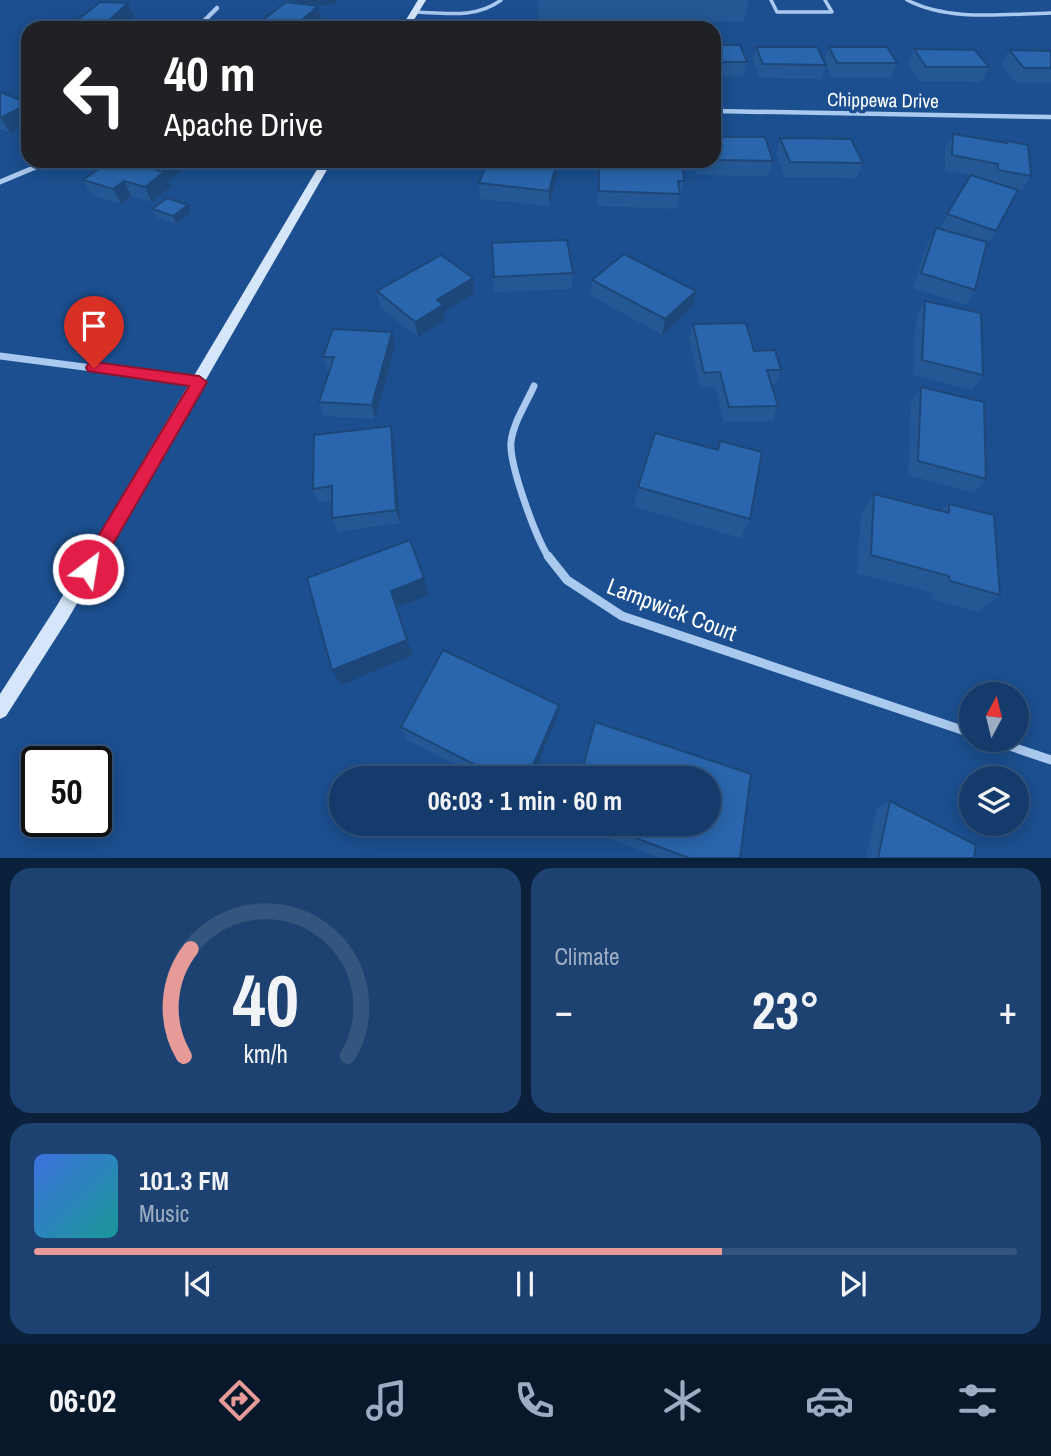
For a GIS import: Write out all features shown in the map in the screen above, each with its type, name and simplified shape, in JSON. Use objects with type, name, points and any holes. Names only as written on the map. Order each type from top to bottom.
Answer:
[{"type":"main road","points":[[409,21],[422,0]]},
{"type":"main road","points":[[0,710],[62,613],[323,168]]},
{"type":"street","points":[[204,21],[217,8]]},
{"type":"street","name":"Chippewa Drive","points":[[721,111],[1051,117]]},
{"type":"street","points":[[0,182],[33,168]]},
{"type":"street","points":[[0,356],[199,382]]},
{"type":"street","name":"Lampwick Court","points":[[534,386],[510,443],[536,537],[546,556],[565,579],[585,596],[622,616],[959,729]]},
{"type":"street","points":[[1027,752],[1051,760]]},
{"type":"lane","points":[[414,12],[476,12],[495,6],[501,0]]},
{"type":"lane","points":[[771,0],[777,12],[832,12],[825,0]]},
{"type":"lane","points":[[907,0],[917,7],[942,12],[1051,13]]},
{"type":"building","points":[[100,2],[128,3],[108,21],[76,21]]},
{"type":"building","points":[[286,2],[318,6],[301,21],[262,21]]},
{"type":"building","points":[[721,45],[740,45],[747,62],[721,62]]},
{"type":"building","points":[[756,47],[817,47],[826,65],[763,64]]},
{"type":"building","points":[[829,47],[887,47],[897,63],[837,63]]},
{"type":"building","points":[[914,49],[975,50],[989,67],[926,67]]},
{"type":"building","points":[[1009,50],[1051,51],[1051,68],[1024,68]]},
{"type":"building","points":[[0,92],[21,100],[21,108],[0,118]]},
{"type":"building","points":[[953,134],[1028,145],[1031,176],[998,170],[998,164],[952,155]]},
{"type":"building","points":[[721,137],[765,137],[773,161],[721,160]]},
{"type":"building","points":[[780,138],[851,139],[863,163],[790,162]]},
{"type":"building","points":[[100,168],[159,168],[156,170],[164,172],[145,187],[124,181],[113,189],[83,180]]},
{"type":"building","points":[[485,168],[555,168],[549,191],[479,183]]},
{"type":"building","points":[[599,168],[683,168],[684,181],[678,181],[680,194],[599,191]]},
{"type":"building","points":[[971,175],[1018,190],[996,231],[947,214]]},
{"type":"building","points":[[167,198],[188,205],[173,216],[152,209]]},
{"type":"building","points":[[936,228],[987,242],[975,290],[921,273]]},
{"type":"building","points":[[567,240],[573,273],[494,277],[492,243]]},
{"type":"building","points":[[624,254],[696,291],[665,319],[592,280]]},
{"type":"building","points":[[441,255],[473,278],[437,300],[443,305],[415,322],[377,291]]},
{"type":"building","points":[[925,301],[981,313],[983,375],[922,360]]},
{"type":"building","points":[[746,323],[754,351],[775,350],[781,370],[767,370],[778,406],[729,407],[720,372],[704,373],[693,324]]},
{"type":"building","points":[[333,329],[392,332],[372,405],[319,402],[334,357],[323,357]]},
{"type":"building","points":[[921,387],[984,402],[986,479],[918,461]]},
{"type":"building","points":[[391,426],[396,510],[332,518],[332,486],[313,489],[314,435]]},
{"type":"building","points":[[655,433],[718,450],[720,441],[762,452],[750,519],[638,487]]},
{"type":"building","points":[[874,494],[949,513],[949,504],[994,515],[1000,595],[950,581],[949,576],[871,555]]},
{"type":"building","points":[[410,540],[424,578],[391,591],[407,640],[332,670],[307,578]]},
{"type":"building","points":[[443,650],[559,705],[533,766],[478,766],[401,727]]},
{"type":"building","points":[[595,722],[751,774],[740,858],[689,858],[630,836],[721,836],[721,766],[583,766]]},
{"type":"building","points":[[890,801],[976,845],[974,858],[878,858]]},
{"type":"route","points":[[88,569],[199,382],[94,368]]}]
